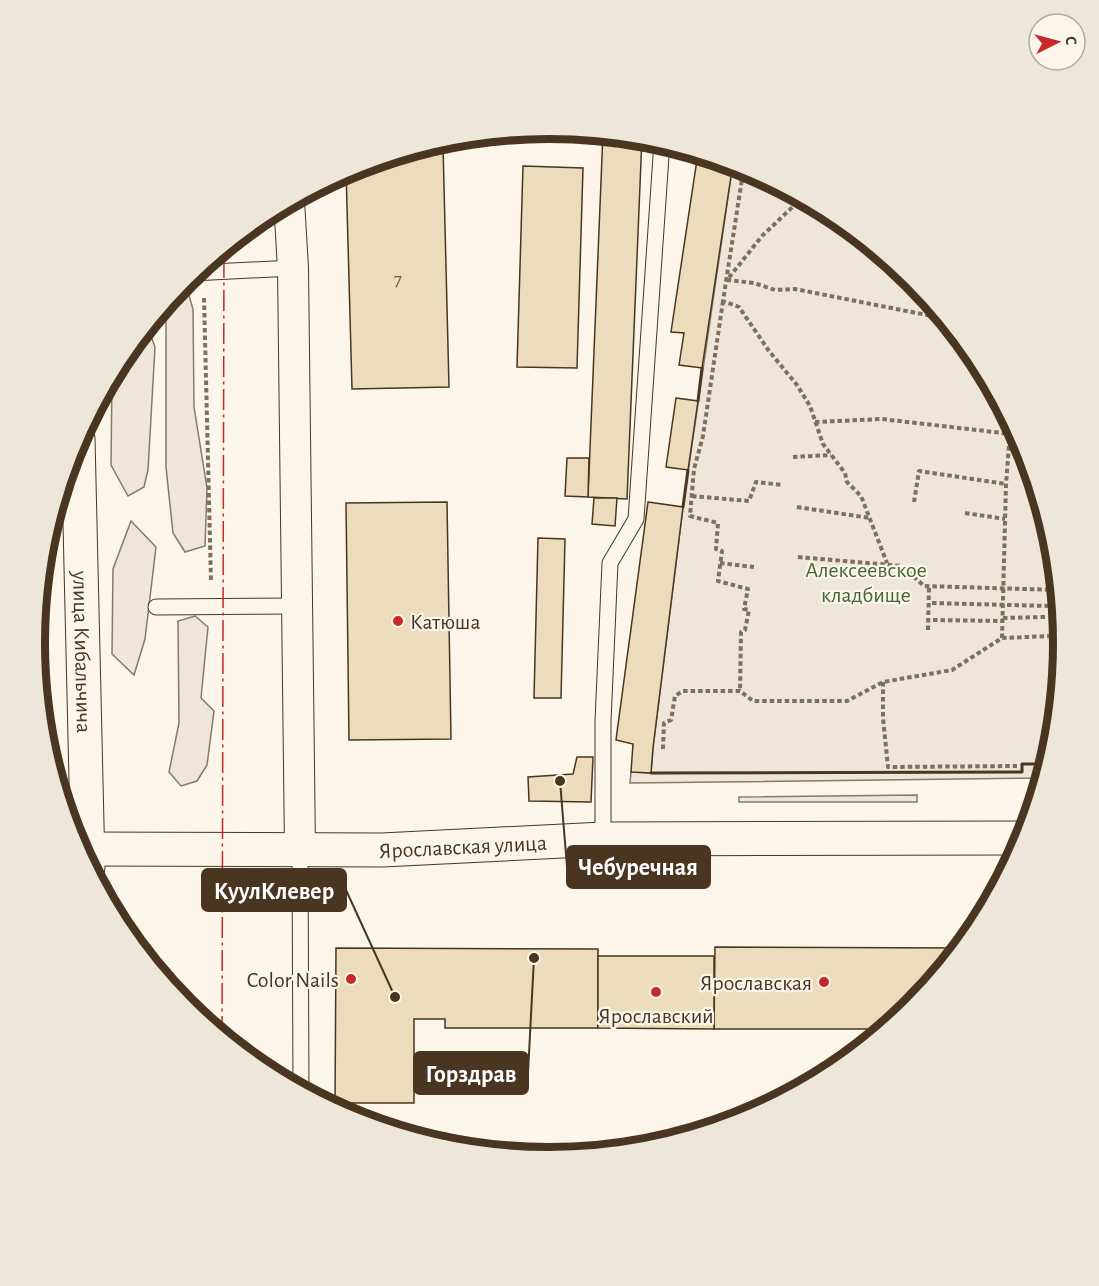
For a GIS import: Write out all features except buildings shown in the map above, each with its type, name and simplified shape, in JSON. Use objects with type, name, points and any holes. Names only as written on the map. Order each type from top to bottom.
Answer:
[{"type":"street","points":[[290,211],[293,268],[300,850]]},
{"type":"street","name":"улица Кибальчича","points":[[78,463],[85,840]]},
{"type":"street","name":"Ярославская улица","points":[[92,855],[382,850],[603,839],[1015,838]]},
{"type":"lane","points":[[603,839],[603,721],[610,563],[636,519],[661,151]]},
{"type":"lane","points":[[208,272],[293,268]]},
{"type":"lane","points":[[156,607],[297,606]]},
{"type":"lane","points":[[300,850],[301,1082]]},
{"type":"path","points":[[740,691],[741,632],[745,630],[749,610],[744,609],[748,589],[718,581],[722,551],[716,549],[718,524],[690,516],[694,469],[703,436],[742,177]]},
{"type":"path","points":[[727,279],[762,236],[797,203]]},
{"type":"path","points":[[727,279],[754,283],[775,290],[795,289],[934,316]]},
{"type":"path","points":[[198,281],[212,606]]},
{"type":"path","points":[[723,301],[739,307],[769,351],[797,385],[810,406],[823,444],[845,473],[848,482],[861,496],[887,563]]},
{"type":"path","points":[[815,422],[882,419],[1008,434]]},
{"type":"path","points":[[1002,638],[1006,484],[1011,438]]},
{"type":"path","points":[[793,457],[831,455]]},
{"type":"path","points":[[914,502],[919,471],[1006,484]]},
{"type":"path","points":[[692,496],[749,501],[756,482],[783,485]]},
{"type":"path","points":[[798,507],[870,518]]},
{"type":"path","points":[[965,513],[1005,519]]},
{"type":"path","points":[[663,749],[664,723],[671,720],[675,696],[683,691],[740,691],[753,701],[847,701],[883,682],[952,670],[1002,638],[1051,636],[1050,589],[924,586],[902,566],[798,557]]},
{"type":"path","points":[[720,564],[754,567]]},
{"type":"path","points":[[928,630],[929,586]]},
{"type":"path","points":[[932,603],[1050,606]]},
{"type":"path","points":[[933,620],[1003,620],[1045,617]]},
{"type":"path","points":[[883,682],[883,718],[888,767],[1017,766]]},
{"type":"green space","name":"Алексеевское кладбище","points":[[732,173],[802,206],[857,243],[882,264],[929,310],[950,336],[969,363],[1002,420],[1016,450],[1037,512],[1050,577],[1054,643],[1053,676],[1050,709],[1036,778],[630,783],[631,772],[651,773],[683,507]]},
{"type":"green space","points":[[188,291],[193,309],[194,407],[207,488],[205,546],[185,552],[173,533],[166,467],[166,315]]},
{"type":"green space","points":[[150,334],[155,347],[148,470],[144,487],[128,496],[111,465],[112,393]]},
{"type":"green space","points":[[131,521],[156,547],[145,639],[134,675],[112,654],[113,569]]},
{"type":"green space","points":[[195,616],[208,627],[201,698],[214,711],[207,765],[197,781],[181,786],[169,772],[179,723],[178,621]]},
{"type":"green space","points":[[917,795],[917,802],[739,802],[739,797]]},
{"type":"wall","points":[[698,401],[702,368]]},
{"type":"wall","points":[[683,507],[688,470]]},
{"type":"wall","points":[[651,773],[1022,772],[1022,764],[1039,764]]},
{"type":"power","points":[[222,1026],[224,258]]},
{"type":"place","name":"Катюша","points":[[398,621]]},
{"type":"place","name":"Чебуречная","points":[[560,781]]},
{"type":"place","name":"Горздрав","points":[[534,958]]},
{"type":"place","name":"Color Nails","points":[[351,979]]},
{"type":"place","name":"Ярославская","points":[[824,982]]},
{"type":"place","name":"Ярославский","points":[[656,992]]},
{"type":"place","name":"КуулКлевер","points":[[395,997]]}]
